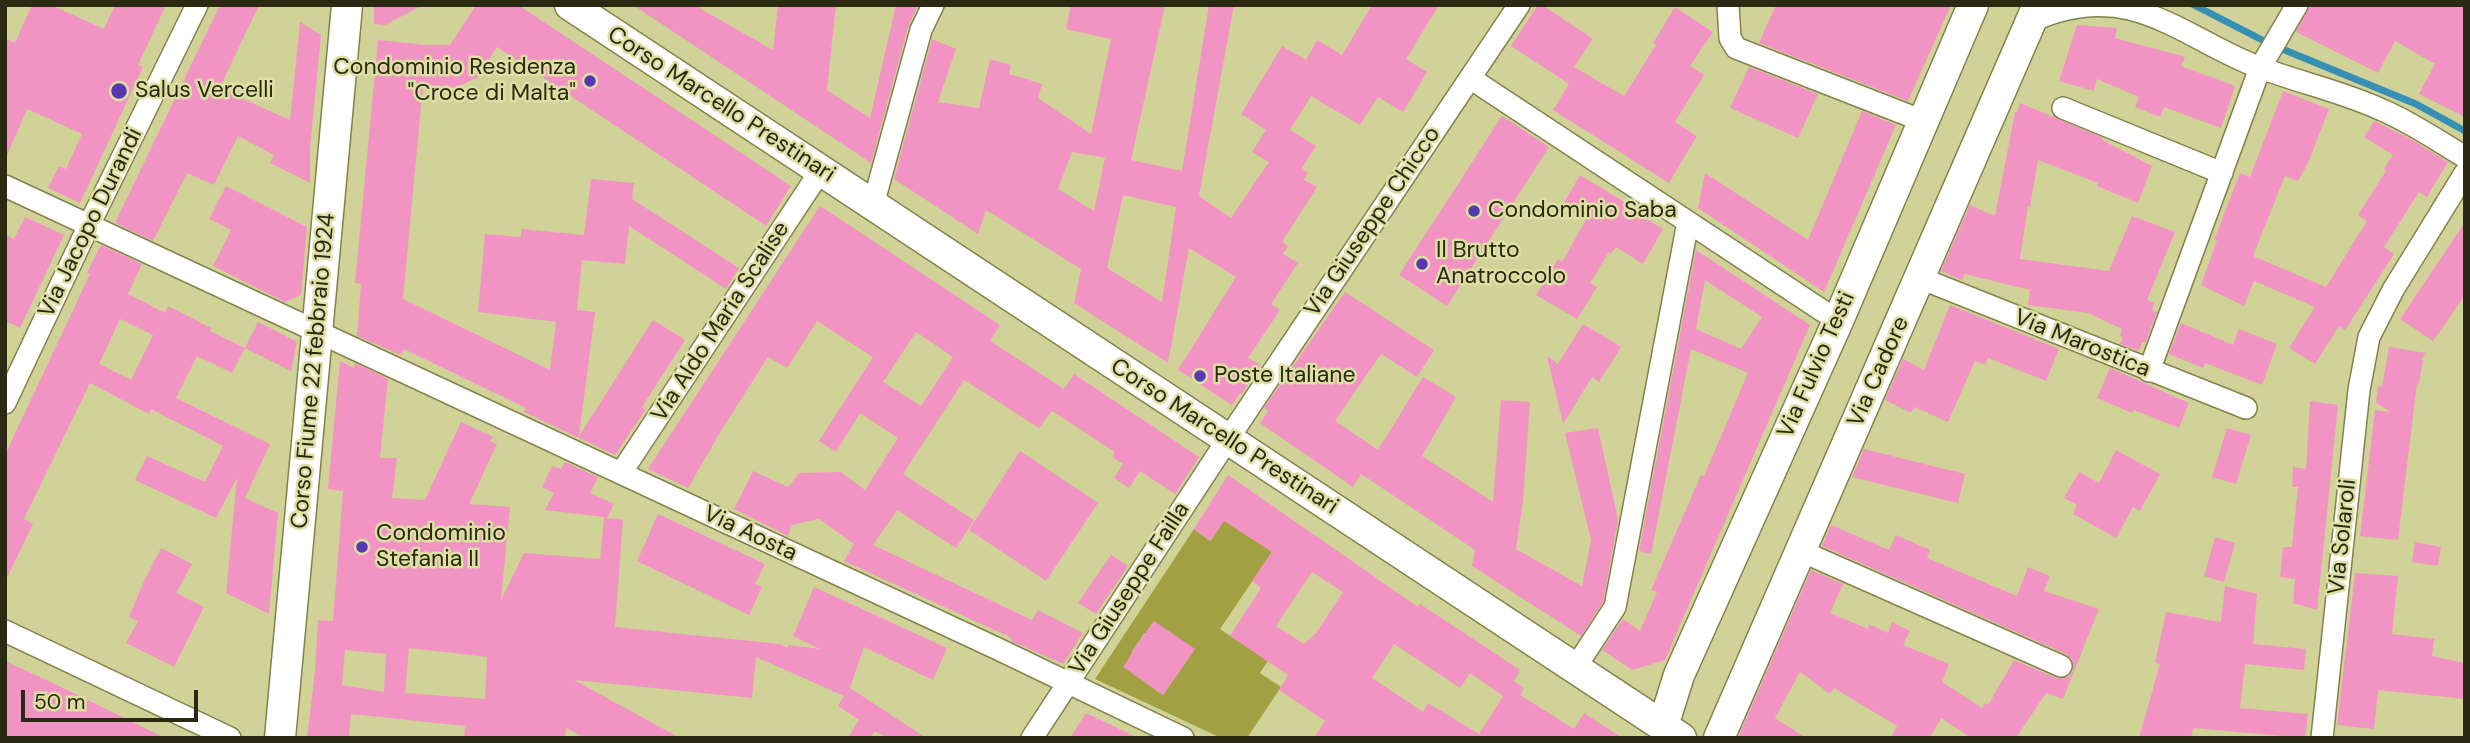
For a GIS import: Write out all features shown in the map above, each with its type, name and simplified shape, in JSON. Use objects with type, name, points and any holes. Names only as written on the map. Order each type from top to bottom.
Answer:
[{"type":"main road","name":"Corso Fiume 22 febbraio 1924","points":[[280,738],[347,5]]},
{"type":"main road","name":"Corso Marcello Prestinari","points":[[570,5],[1575,668],[1666,734]]},
{"type":"main road","name":"Via Fulvio Testi","points":[[1666,734],[1679,675],[1838,321],[1973,5]]},
{"type":"main road","name":"Via Cadore","points":[[1718,738],[2035,13]]},
{"type":"street","name":"Via Jacopo Durandi","points":[[5,403],[197,5]]},
{"type":"street","points":[[873,205],[921,30],[933,5]]},
{"type":"street","name":"Via Giuseppe Chicco","points":[[1228,439],[1519,5]]},
{"type":"street","points":[[1728,5],[1730,38],[1736,48],[1923,121]]},
{"type":"street","points":[[2149,371],[2269,52],[2297,5]]},
{"type":"street","points":[[2035,13],[2092,6],[2130,9],[2183,29],[2269,52],[2302,80],[2384,110],[2465,158]]},
{"type":"street","points":[[1470,78],[1838,321]]},
{"type":"street","points":[[2063,108],[2222,173]]},
{"type":"street","name":"Via Aldo Maria Scalise","points":[[621,473],[821,170]]},
{"type":"street","name":"Via Solaroli","points":[[2322,738],[2359,390],[2369,337],[2393,289],[2465,173]]},
{"type":"street","name":"Via Aosta","points":[[5,186],[1069,682],[1183,738]]},
{"type":"street","points":[[1575,668],[1615,607],[1688,222]]},
{"type":"street","name":"Via Marostica","points":[[1920,278],[2246,408]]},
{"type":"street","name":"Via Giuseppe Failla","points":[[1032,738],[1228,439]]},
{"type":"street","points":[[1801,551],[2061,666]]},
{"type":"street","points":[[5,631],[230,738]]},
{"type":"shaded area","points":[[1229,514],[1272,552],[1220,629],[1268,661],[1260,673],[1281,687],[1247,738],[1221,738],[1095,679],[1194,529],[1210,541]],"holes":[[[1144,633],[1195,649],[1163,695],[1124,667]]]},
{"type":"building","points":[[32,5],[51,5],[104,29],[115,5],[166,5],[138,65],[143,67],[80,203],[48,188],[59,166],[66,169],[82,134],[27,109],[5,160],[5,38],[15,43]]},
{"type":"building","points":[[220,5],[259,5],[221,85],[227,88],[225,91],[290,120],[300,22],[321,35],[310,148],[310,183],[270,163],[274,155],[238,136],[214,185],[187,173],[153,241],[115,223]]},
{"type":"building","points":[[374,5],[423,5],[385,25],[374,24]]},
{"type":"building","points":[[476,5],[518,5],[791,186],[766,226],[497,47],[478,77],[455,88],[423,85],[403,299],[550,370],[556,322],[478,312],[485,234],[521,237],[521,229],[584,235],[591,179],[634,183],[632,199],[739,268],[726,289],[629,226],[625,264],[582,260],[577,310],[595,312],[579,436],[653,320],[685,340],[642,407],[646,409],[615,455],[524,412],[526,408],[404,349],[401,355],[357,336],[361,284],[355,283],[378,40],[450,45]]},
{"type":"building","points":[[633,5],[694,5],[773,50],[778,5],[836,5],[827,90],[870,118],[896,5],[918,5],[908,27],[871,163]]},
{"type":"building","points":[[1071,5],[1165,5],[1131,160],[1182,171],[1209,5],[1234,5],[1199,196],[1231,218],[1269,162],[1252,152],[1266,130],[1241,114],[1282,46],[1306,60],[1317,40],[1342,55],[1372,5],[1439,5],[1406,59],[1427,72],[1403,112],[1378,97],[1360,125],[1311,96],[1290,130],[1316,146],[1302,168],[1308,173],[1304,180],[1317,187],[1282,242],[1288,246],[1283,254],[1298,263],[1271,304],[1280,310],[1248,358],[1261,365],[1232,405],[1178,370],[1236,277],[1189,248],[1168,363],[1074,303],[1081,269],[986,210],[978,234],[894,179],[932,39],[956,49],[938,102],[979,108],[990,59],[1011,65],[1009,74],[1042,84],[1038,98],[1091,134],[1111,39],[1066,29]],"holes":[[[1072,152],[1105,158],[1094,211],[1058,189]],[[1123,195],[1176,207],[1162,302],[1107,268]]]},
{"type":"building","points":[[1538,5],[1542,5],[1593,39],[1574,67],[1624,96],[1656,45],[1653,43],[1675,7],[1713,32],[1690,66],[1704,75],[1675,122],[1697,136],[1669,183],[1553,110],[1569,84],[1511,46]]},
{"type":"building","points":[[1776,5],[1951,5],[1908,101],[1759,43]]},
{"type":"building","points":[[2310,5],[2465,5],[2465,117],[2419,94],[2435,64],[2395,41],[2378,73],[2296,32]]},
{"type":"building","points":[[2077,25],[2117,28],[2115,38],[2185,57],[2181,66],[2235,86],[2221,128],[2164,107],[2160,117],[2135,107],[2139,97],[2097,79],[2094,91],[2059,81]]},
{"type":"building","points":[[1749,67],[1818,94],[1798,138],[1730,108]]},
{"type":"building","points":[[2283,91],[2329,109],[2298,181],[2285,176],[2253,256],[2326,287],[2367,221],[2358,215],[2393,155],[2364,137],[2374,121],[2448,162],[2427,197],[2419,192],[2384,247],[2394,254],[2345,330],[2339,326],[2315,364],[2289,348],[2315,307],[2254,281],[2244,306],[2201,285],[2217,241],[2214,240],[2240,173],[2250,177]]},
{"type":"building","points":[[2020,103],[2103,138],[2102,140],[2152,166],[2138,203],[2097,186],[2098,183],[2038,160],[2020,259],[2109,271],[2132,216],[2175,232],[2147,300],[2154,303],[2152,310],[2157,312],[2139,351],[2120,344],[2122,329],[2088,313],[2028,305],[2030,290],[1965,274],[1962,280],[1941,271],[1970,205],[1995,216],[2015,112]]},
{"type":"building","points":[[1862,111],[1896,125],[1824,292],[1698,208],[1705,173],[1808,240]]},
{"type":"building","name":"Condominio Saba","points":[[1502,116],[1549,147],[1447,306],[1399,275]]},
{"type":"building","points":[[1580,175],[1631,206],[1633,203],[1650,214],[1647,219],[1663,229],[1643,264],[1616,247],[1611,254],[1609,252],[1590,283],[1597,287],[1577,319],[1536,295],[1558,259],[1562,262],[1586,220],[1562,206]]},
{"type":"building","points":[[226,186],[307,227],[301,295],[285,302],[213,266],[231,230],[209,219]]},
{"type":"building","points":[[820,206],[1000,325],[990,341],[1064,389],[1074,374],[1199,457],[1175,494],[1140,471],[1129,488],[1114,478],[1123,464],[1112,457],[1115,452],[1052,411],[1039,428],[964,380],[903,474],[974,520],[956,548],[897,510],[873,545],[1032,620],[1038,610],[1083,633],[1063,664],[844,561],[854,544],[819,519],[792,525],[788,536],[734,509],[753,471],[788,487],[799,473],[841,472],[865,490],[898,438],[860,413],[836,452],[819,441],[873,357],[817,321],[787,368],[768,357],[688,488],[648,469]],"holes":[[[916,332],[953,357],[921,406],[883,382]]]},
{"type":"building","points":[[25,217],[64,235],[20,328],[5,321],[5,235],[14,239]]},
{"type":"building","points":[[2465,222],[2465,295],[2433,341],[2400,319]]},
{"type":"building","points":[[101,245],[142,264],[128,294],[165,313],[168,306],[245,348],[232,373],[197,356],[176,398],[270,444],[245,498],[278,513],[269,614],[226,593],[237,478],[216,518],[135,480],[147,456],[205,482],[223,446],[151,409],[149,414],[90,383],[24,519],[33,524],[5,582],[5,455],[90,274],[87,273]],"holes":[[[120,319],[153,335],[131,380],[99,364]]]},
{"type":"building","points":[[1696,250],[1810,325],[1665,660],[1632,670],[1602,650],[1623,619],[1640,631],[1657,592],[1651,590],[1748,373],[1691,349],[1651,554],[1639,551]],"holes":[[[1705,280],[1762,317],[1741,349],[1696,329]]]},
{"type":"building","points":[[1345,292],[1434,350],[1417,377],[1381,354],[1335,421],[1378,450],[1423,377],[1456,397],[1422,456],[1493,502],[1501,400],[1530,402],[1523,501],[1516,549],[1582,586],[1591,540],[1565,433],[1598,428],[1618,520],[1603,602],[1581,636],[1472,566],[1475,550],[1361,474],[1353,487],[1260,423],[1268,411],[1264,408]]},
{"type":"building","points":[[1950,305],[2059,349],[2046,381],[1988,358],[1985,365],[1975,361],[1948,422],[1914,407],[1911,413],[1885,400],[1903,359],[1924,370]]},
{"type":"building","points":[[258,322],[297,342],[291,371],[245,348]]},
{"type":"building","points":[[2181,323],[2233,345],[2239,329],[2277,344],[2262,385],[2205,363],[2203,368],[2169,354]]},
{"type":"building","points":[[1583,324],[1621,347],[1599,382],[1592,377],[1563,424],[1547,356],[1558,364]]},
{"type":"building","points":[[2389,347],[2426,353],[2421,360],[2419,384],[2417,383],[2398,540],[2360,536],[2375,410],[2391,412],[2376,403],[2378,386],[2382,387]]},
{"type":"building","points":[[340,361],[354,368],[355,363],[388,379],[380,458],[397,458],[392,498],[425,500],[461,422],[493,437],[490,441],[497,444],[469,504],[510,507],[501,600],[524,553],[600,559],[604,517],[545,510],[554,493],[542,487],[552,466],[561,469],[565,462],[598,477],[590,493],[614,504],[607,518],[623,520],[615,627],[780,644],[787,648],[788,645],[820,649],[793,636],[814,587],[947,648],[933,680],[864,647],[850,688],[926,738],[886,738],[875,731],[870,738],[848,738],[859,720],[838,706],[844,696],[756,657],[752,698],[574,680],[680,738],[585,738],[566,728],[565,738],[464,738],[465,726],[351,714],[349,738],[307,738],[318,620],[333,621],[343,491],[328,489]],"holes":[[[409,648],[487,657],[485,699],[405,693]],[[345,650],[386,654],[384,692],[342,685]]]},
{"type":"building","points":[[2110,368],[2189,403],[2179,428],[2097,398]]},
{"type":"building","points":[[2310,401],[2338,405],[2317,610],[2293,603],[2295,579],[2280,577],[2283,547],[2292,547],[2298,487],[2292,487],[2293,467],[2306,469]]},
{"type":"building","points":[[2227,428],[2251,435],[2236,484],[2212,477]]},
{"type":"building","points":[[1864,449],[1965,474],[1958,503],[1852,477]]},
{"type":"building","points":[[2116,450],[2160,474],[2140,511],[2133,507],[2116,538],[2073,514],[2077,505],[2064,498],[2079,472],[2099,483]]},
{"type":"building","points":[[1020,451],[1098,503],[1046,581],[969,530]]},
{"type":"building","points":[[1228,475],[1418,607],[1420,604],[1520,670],[1514,681],[1524,688],[1520,695],[1574,729],[1584,713],[1622,738],[1314,738],[1325,721],[1279,690],[1288,675],[1230,636],[1261,588],[1252,581],[1272,552],[1224,521],[1210,541],[1194,529]],"holes":[[[1312,572],[1343,592],[1316,633],[1304,644],[1276,626]],[[1394,644],[1460,688],[1470,673],[1503,696],[1479,734],[1428,703],[1423,712],[1372,678]]]},
{"type":"building","points":[[658,514],[765,564],[755,584],[762,587],[749,615],[637,561]]},
{"type":"building","points":[[1831,525],[1889,550],[1896,535],[1930,550],[1927,558],[2017,596],[2028,567],[2050,576],[2044,591],[2099,609],[2063,699],[2046,693],[2016,738],[1971,738],[1941,718],[1930,738],[1891,738],[1897,726],[1834,688],[1830,694],[1800,672],[1775,718],[1806,738],[1738,738],[1811,570],[1843,584],[1830,613],[1868,629],[1869,624],[1888,633],[1892,622],[1910,631],[1903,645],[1949,664],[1942,682],[1982,708],[1985,703],[1988,705],[2014,660],[2056,678],[2068,677],[2073,671],[2072,659],[2066,654],[1822,546]]},
{"type":"building","points":[[2215,537],[2235,543],[2224,582],[2204,576]]},
{"type":"building","points":[[2415,542],[2441,547],[2438,566],[2412,562]]},
{"type":"building","points":[[161,548],[192,564],[176,593],[204,607],[174,667],[126,643],[138,621],[129,617]]},
{"type":"building","points":[[1111,555],[1128,566],[1096,614],[1078,603]]},
{"type":"building","points":[[2355,573],[2398,576],[2392,634],[2434,639],[2432,656],[2465,663],[2465,699],[2378,690],[2374,729],[2337,725]]},
{"type":"building","points":[[2225,586],[2257,594],[2253,644],[2306,649],[2304,670],[2245,664],[2240,708],[2308,714],[2305,738],[2193,728],[2191,738],[2139,738],[2160,664],[2155,663],[2166,612],[2221,622]]},
{"type":"building","points":[[1154,621],[1195,649],[1163,695],[1123,667]]},
{"type":"building","points":[[5,661],[53,683],[165,738],[5,738]]},
{"type":"building","points":[[1086,713],[1138,738],[1070,738]]},
{"type":"waterway","points":[[2194,5],[2270,44],[2416,104],[2465,131]]},
{"type":"place","name":"Condominio Residenza \"Croce di Malta\"","points":[[590,81]]},
{"type":"place","name":"Salus Vercelli","points":[[119,91]]},
{"type":"place","name":"Condominio Saba","points":[[1474,211]]},
{"type":"place","name":"Il Brutto Anatroccolo","points":[[1422,264]]},
{"type":"place","name":"Poste Italiane","points":[[1200,376]]},
{"type":"place","name":"Condominio Stefania II","points":[[362,547]]}]
